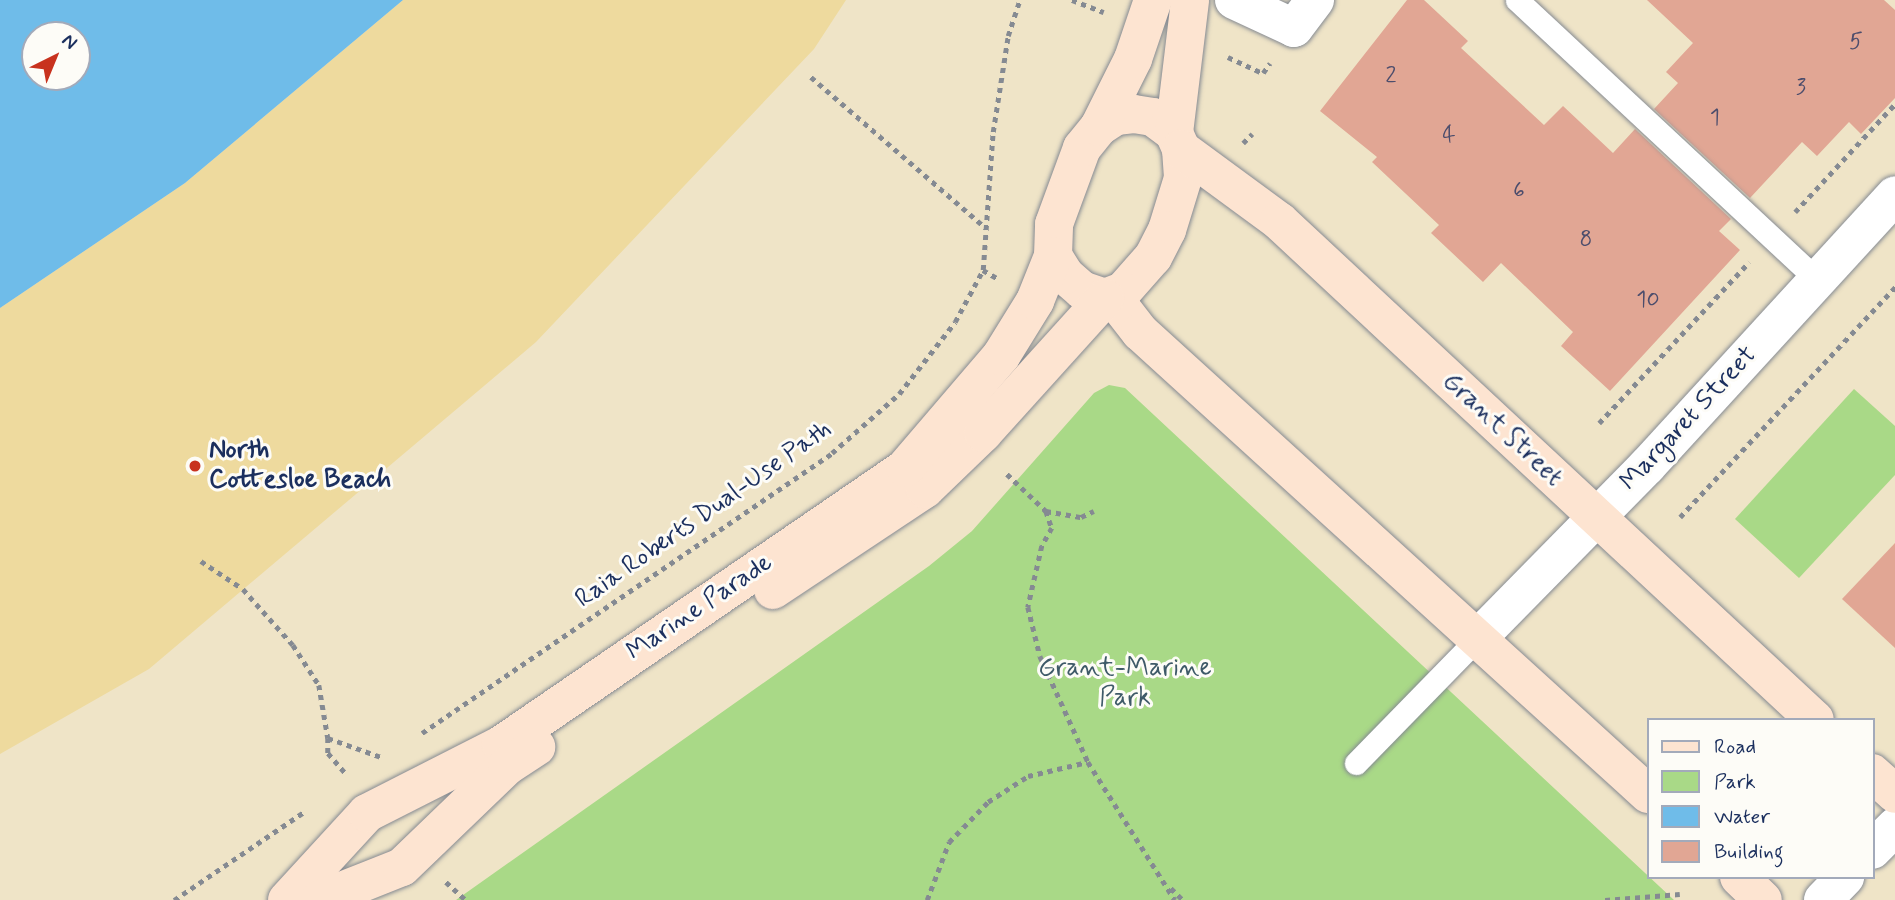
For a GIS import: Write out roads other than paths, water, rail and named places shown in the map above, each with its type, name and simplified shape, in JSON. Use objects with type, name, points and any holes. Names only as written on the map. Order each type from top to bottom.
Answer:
[{"type":"street","points":[[1153,0],[1133,59],[1099,127],[1082,148],[1065,184],[1054,224],[1053,256],[1082,290],[1109,297],[1140,332],[1646,792]]},
{"type":"street","points":[[1109,297],[1136,278],[1167,230],[1183,178],[1177,141],[1190,0]]},
{"type":"street","points":[[1234,0],[1294,28],[1315,0]]},
{"type":"street","points":[[1099,127],[1116,116],[1134,114],[1153,117],[1177,141]]},
{"type":"street","name":"Grant Street","points":[[1177,141],[1279,221],[1813,718]]},
{"type":"street","name":"Margaret Street","points":[[1478,638],[1596,517],[1895,195]]},
{"type":"street","name":"Marine Parade","points":[[287,900],[367,813],[501,745],[905,468],[1001,356],[1035,301],[1053,256]]},
{"type":"street","name":"Marine Parade","points":[[319,900],[402,867],[507,766],[925,489],[983,433],[1109,297]]},
{"type":"street","points":[[1874,775],[1895,794]]},
{"type":"street","points":[[1874,848],[1895,827]]},
{"type":"street","points":[[1741,879],[1763,900]]},
{"type":"street","points":[[1823,900],[1844,879]]},
{"type":"lane","points":[[1517,0],[1817,280]]},
{"type":"lane","points":[[1356,763],[1478,638]]},
{"type":"water","points":[[0,0],[403,0],[185,183],[0,308]]},
{"type":"place","name":"North Cottesloe Beach","points":[[195,466]]},
{"type":"park label","name":"Grant-Marine Park","points":[[1125,684]]}]
